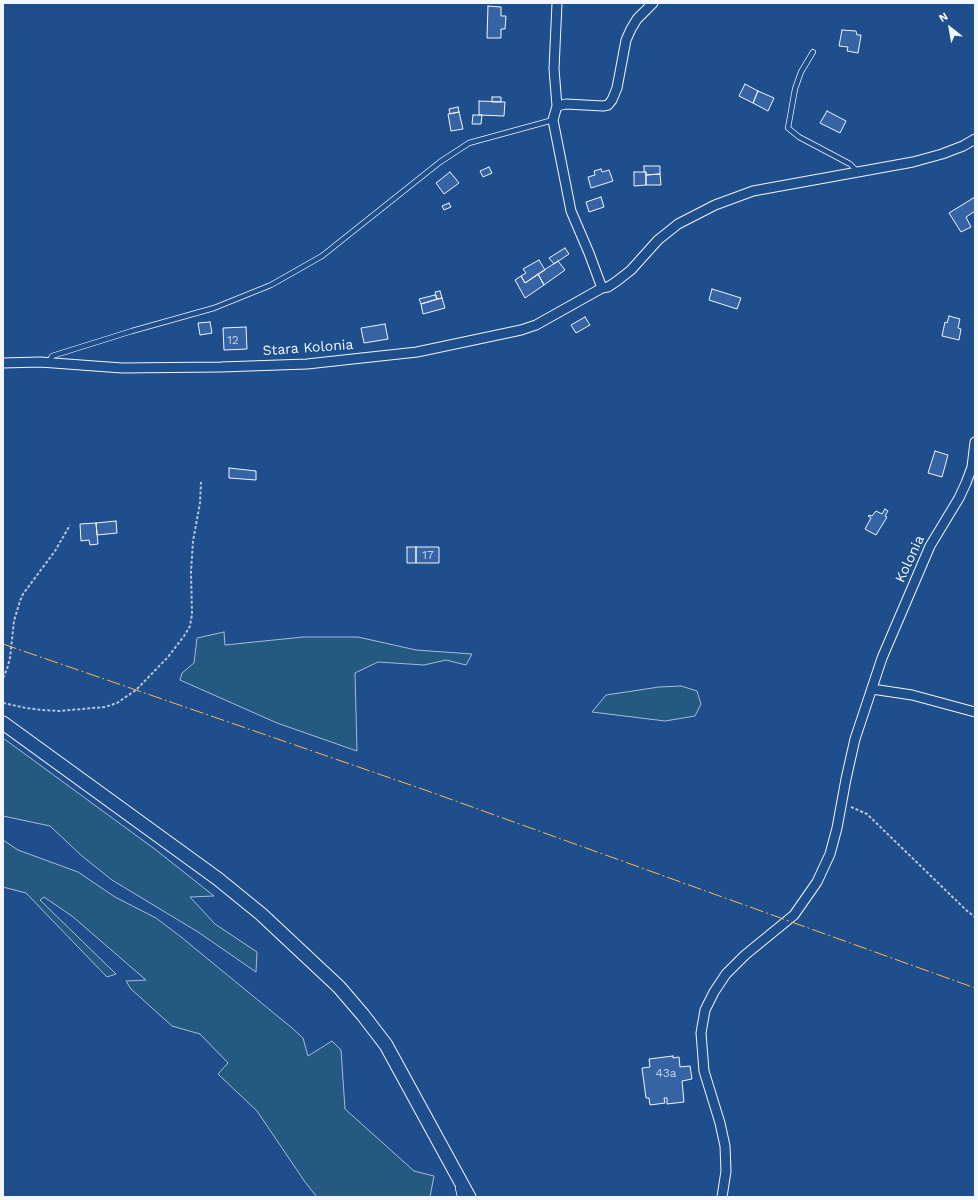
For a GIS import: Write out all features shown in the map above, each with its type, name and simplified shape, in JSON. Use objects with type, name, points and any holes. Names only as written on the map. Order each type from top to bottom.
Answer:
[{"type":"main road","points":[[3,723],[218,879],[261,914],[320,968],[352,1002],[386,1045],[469,1197]]},
{"type":"street","points":[[557,3],[554,69],[557,106],[553,120],[570,211],[589,253],[602,288]]},
{"type":"street","points":[[557,106],[566,104],[603,106],[612,100],[617,88],[626,40],[636,19],[653,3]]},
{"type":"street","name":"Stara Kolonia","points":[[3,363],[50,363],[122,368],[221,368],[307,364],[417,352],[526,328],[536,325],[608,286],[631,270],[658,240],[678,224],[715,205],[753,191],[913,162],[942,154],[963,146],[975,139]]},
{"type":"street","name":"Kolonia","points":[[722,1197],[726,1171],[725,1146],[720,1123],[704,1070],[701,1033],[705,1010],[714,992],[726,974],[746,955],[794,915],[817,882],[830,854],[837,828],[855,739],[882,658],[927,552],[959,498],[966,483],[972,467],[975,442]]},
{"type":"street","points":[[872,689],[912,694],[975,712]]},
{"type":"lane","points":[[813,52],[802,72],[796,89],[788,128],[799,137],[850,164],[858,172]]},
{"type":"lane","points":[[50,363],[52,356],[132,331],[214,308],[271,285],[322,256],[440,162],[469,143],[553,120]]},
{"type":"lane","points":[[454,1168],[460,1197]]},
{"type":"path","points":[[3,703],[26,708],[59,711],[105,707],[117,703],[136,690],[168,657],[190,626],[192,614],[191,572],[193,541],[200,503],[201,482]]},
{"type":"path","points":[[3,678],[10,658],[14,621],[23,594],[55,551],[70,525]]},
{"type":"path","points":[[841,804],[867,814],[975,917]]},
{"type":"shaded area","points":[[224,632],[225,645],[303,637],[358,637],[416,650],[472,654],[466,665],[446,660],[424,665],[378,662],[355,673],[357,751],[277,723],[180,680],[182,673],[194,663],[197,638]]},
{"type":"shaded area","points":[[681,686],[697,691],[701,704],[695,716],[665,721],[592,712],[606,695],[659,687]]},
{"type":"shaded area","points":[[3,738],[156,850],[214,896],[190,897],[215,924],[257,952],[256,972],[198,932],[112,880],[82,856],[50,826],[3,816]]},
{"type":"shaded area","points":[[3,840],[18,850],[78,872],[115,897],[156,918],[292,1028],[303,1038],[308,1056],[332,1041],[341,1050],[345,1109],[414,1171],[434,1176],[430,1197],[317,1197],[305,1182],[257,1111],[218,1074],[228,1063],[200,1034],[172,1026],[131,989],[126,981],[146,980],[72,916],[44,897],[40,900],[116,974],[107,977],[26,893],[3,887]]},
{"type":"building","points":[[488,6],[501,7],[501,16],[506,16],[505,29],[501,29],[501,38],[487,38]]},
{"type":"building","points":[[842,30],[856,31],[857,35],[861,35],[858,53],[847,51],[848,47],[839,46]]},
{"type":"building","points":[[745,84],[758,91],[753,103],[739,96]]},
{"type":"building","points":[[758,91],[774,98],[768,111],[753,103]]},
{"type":"building","points":[[492,97],[501,97],[501,102],[492,102]]},
{"type":"building","points":[[479,101],[505,102],[504,116],[479,115]]},
{"type":"building","points":[[458,107],[459,112],[450,114],[449,109]]},
{"type":"building","points":[[827,111],[846,121],[840,133],[820,123]]},
{"type":"building","points":[[459,112],[463,129],[451,131],[448,114]]},
{"type":"building","points":[[473,115],[482,115],[481,124],[472,124]]},
{"type":"building","points":[[644,166],[660,166],[660,174],[646,175],[646,172],[644,172]]},
{"type":"building","points":[[489,167],[492,173],[483,177],[480,171]]},
{"type":"building","points":[[601,169],[602,172],[609,170],[613,181],[591,188],[588,177],[595,175],[594,171]]},
{"type":"building","points":[[450,172],[459,183],[444,194],[436,183]]},
{"type":"building","points":[[634,172],[646,172],[646,185],[634,186]]},
{"type":"building","points":[[660,174],[661,185],[646,185],[646,175]]},
{"type":"building","points":[[601,197],[604,207],[589,212],[586,202]]},
{"type":"building","points":[[975,197],[975,211],[966,217],[971,227],[961,232],[949,213]]},
{"type":"building","points":[[449,203],[451,207],[444,210],[442,206]]},
{"type":"building","points":[[565,248],[569,254],[554,264],[549,258]]},
{"type":"building","points":[[539,260],[545,270],[525,283],[521,276],[526,273],[523,269]]},
{"type":"building","points":[[558,261],[565,270],[544,285],[538,274]]},
{"type":"building","points":[[538,274],[544,285],[525,298],[515,280],[521,276],[525,283]]},
{"type":"building","points":[[712,289],[741,298],[737,309],[709,300]]},
{"type":"building","points":[[440,291],[442,298],[437,299],[435,292]]},
{"type":"building","points":[[435,295],[437,299],[421,304],[419,299]]},
{"type":"building","points":[[442,298],[445,308],[423,314],[421,304]]},
{"type":"building","points":[[949,316],[960,319],[958,328],[961,329],[959,340],[942,336],[945,322],[947,323]]},
{"type":"building","points":[[585,317],[590,325],[576,333],[571,325]]},
{"type":"building","points":[[210,322],[212,333],[200,335],[198,323]]},
{"type":"building","points":[[385,324],[388,339],[364,343],[361,328]]},
{"type":"building","points":[[246,327],[247,349],[224,350],[223,328]]},
{"type":"building","points":[[935,451],[948,455],[942,477],[928,473]]},
{"type":"building","points":[[229,468],[256,471],[256,480],[229,478]]},
{"type":"building","points":[[885,509],[888,511],[885,516],[887,517],[876,535],[865,529],[871,518],[868,516],[869,515],[872,516],[876,511],[882,514]]},
{"type":"building","points":[[116,521],[117,533],[97,535],[96,523]]},
{"type":"building","points":[[96,523],[98,544],[90,545],[89,540],[81,541],[80,524]]},
{"type":"building","points":[[407,547],[416,547],[416,563],[407,563]]},
{"type":"building","points":[[416,547],[439,547],[439,563],[416,563]]},
{"type":"building","points":[[673,1056],[673,1058],[679,1057],[680,1067],[690,1066],[692,1079],[682,1081],[684,1102],[667,1104],[667,1098],[664,1098],[665,1103],[650,1105],[649,1098],[646,1098],[642,1068],[650,1067],[649,1059]]},
{"type":"power","points":[[3,644],[425,790],[975,988]]}]
